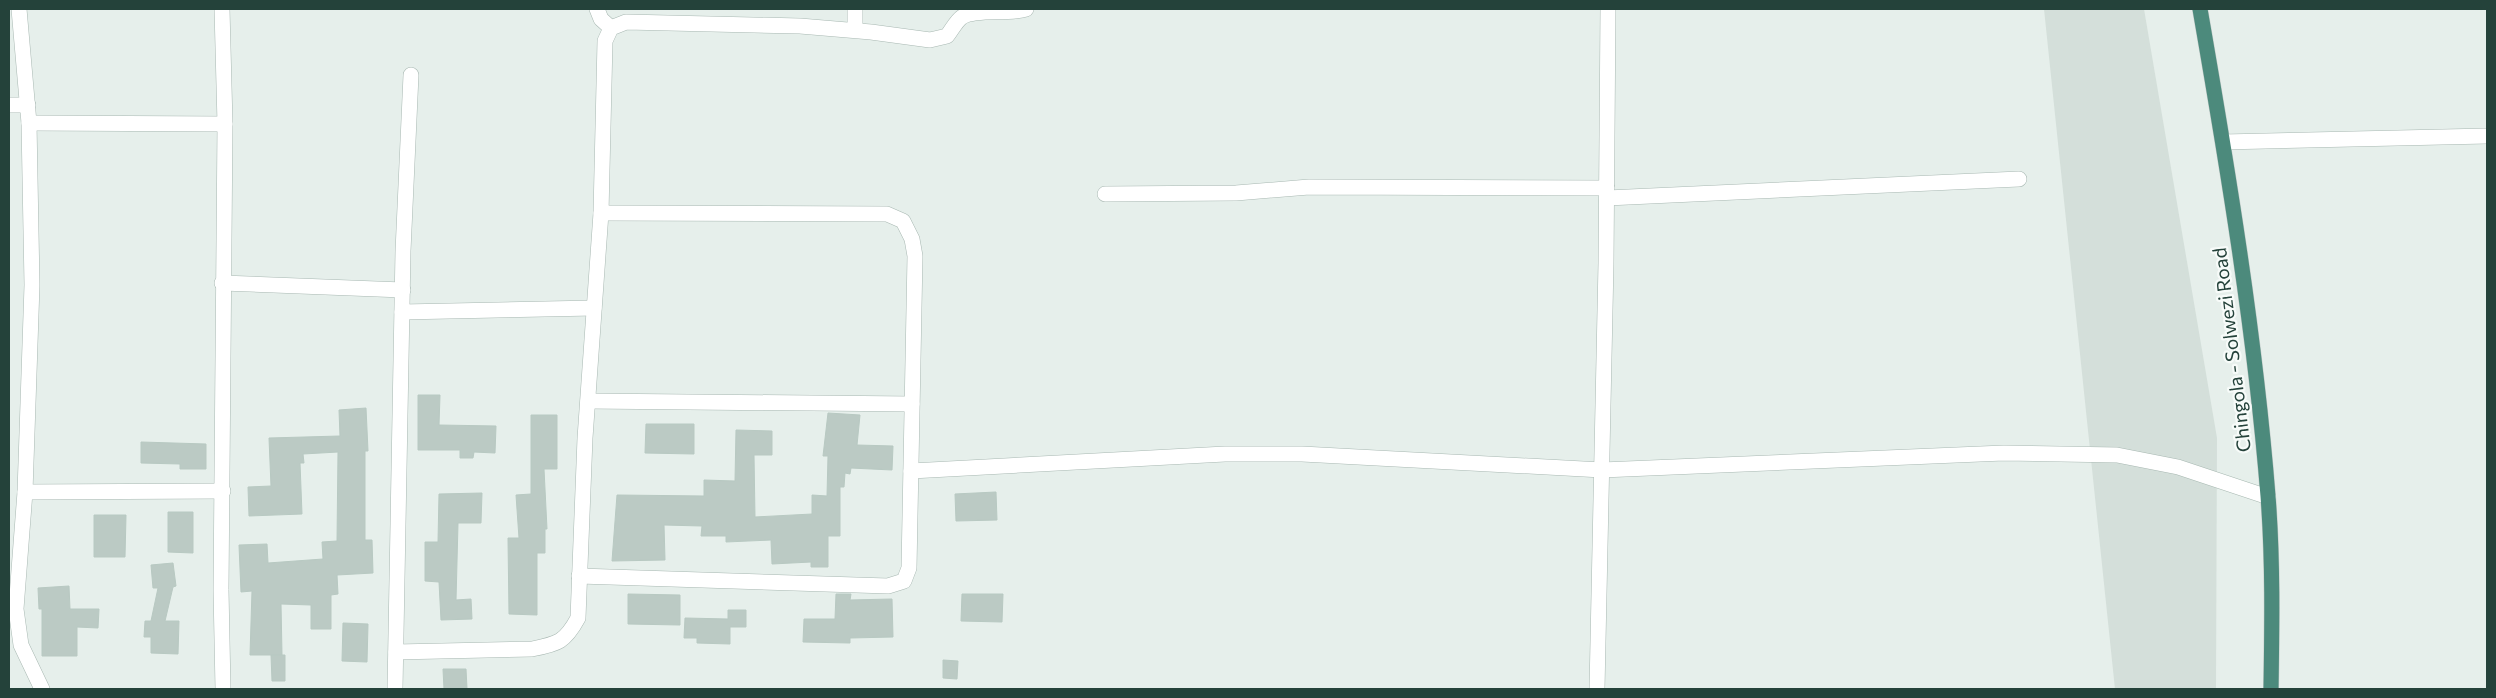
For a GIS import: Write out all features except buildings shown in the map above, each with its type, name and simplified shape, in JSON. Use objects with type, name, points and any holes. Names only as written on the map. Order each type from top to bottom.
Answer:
[{"type":"highway","name":"Chingola - Solwezi Road","points":[[2200,9],[2223,142],[2258,389],[2268,497],[2272,618],[2271,689]]},
{"type":"street","points":[[19,9],[29,122],[32,285],[25,492],[16,609],[21,645],[42,689]]},
{"type":"street","points":[[222,9],[225,124],[222,283],[223,491],[221,590],[223,689]]},
{"type":"street","points":[[597,9],[600,19],[611,28]]},
{"type":"street","points":[[855,9],[855,30]]},
{"type":"street","points":[[396,652],[532,650],[554,645],[568,636],[578,618],[588,401],[601,213],[605,40],[611,28],[626,22],[800,26],[855,30],[930,40],[947,36],[960,18],[970,14],[1026,9]]},
{"type":"street","points":[[1597,689],[1607,193],[1608,9]]},
{"type":"street","points":[[395,689],[402,312],[411,75]]},
{"type":"street","points":[[9,105],[28,105]]},
{"type":"street","points":[[29,122],[225,124]]},
{"type":"street","points":[[2223,142],[2487,136]]},
{"type":"street","points":[[1104,194],[1236,193],[1309,187],[1607,193],[2019,179]]},
{"type":"street","points":[[579,576],[888,586],[904,581],[909,568],[915,256],[912,239],[903,221],[887,214],[601,213]]},
{"type":"street","points":[[222,283],[403,290]]},
{"type":"street","points":[[402,312],[594,308]]},
{"type":"street","points":[[588,401],[912,404]]},
{"type":"street","points":[[911,471],[1225,454],[1273,454],[1602,470],[2004,453],[2116,456],[2178,467],[2268,497]]},
{"type":"street","points":[[25,492],[223,491]]},
{"type":"shaded area","points":[[2044,9],[2144,9],[2217,438],[2216,689],[2115,689]]}]
